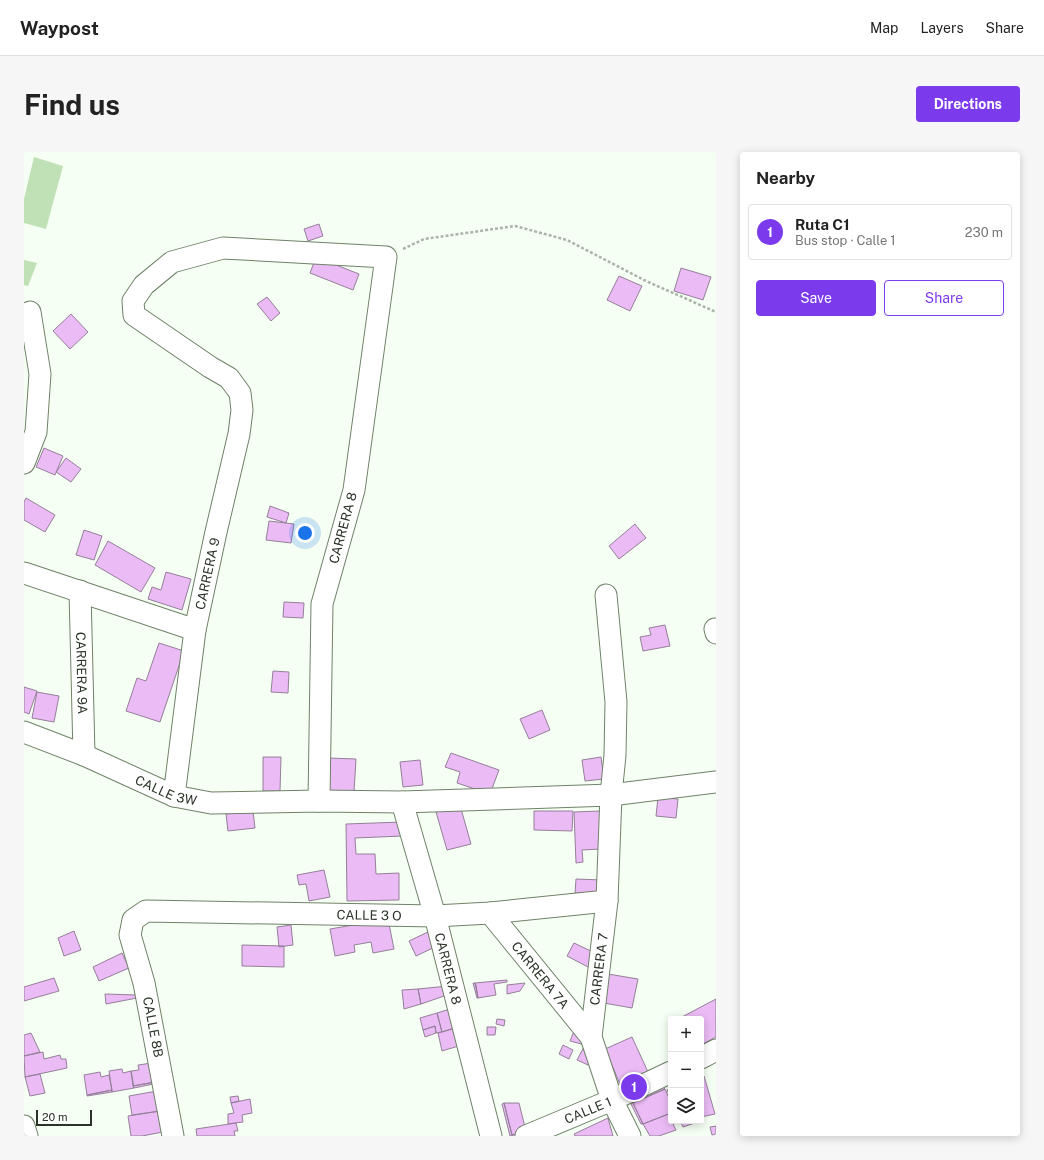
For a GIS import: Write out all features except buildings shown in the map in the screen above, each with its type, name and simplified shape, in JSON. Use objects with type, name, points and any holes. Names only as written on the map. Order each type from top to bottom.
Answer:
[{"type":"street","name":"CARRERA 9","points":[[174,796],[195,630],[239,434],[242,410],[240,393],[229,378],[210,368],[134,315],[133,301],[144,285],[172,262],[224,248],[386,257]]},
{"type":"street","name":"CARRERA 8","points":[[319,800],[322,604],[354,490],[386,257]]},
{"type":"street","points":[[24,463],[36,432],[40,374],[30,312]]},
{"type":"street","points":[[24,573],[195,630]]},
{"type":"street","name":"CARRERA 9A","points":[[80,591],[84,755]]},
{"type":"street","name":"CARRERA 7","points":[[606,595],[616,702],[615,755],[611,795],[607,901],[591,1037],[612,1100],[630,1136]]},
{"type":"street","name":"CALLE 3W","points":[[24,732],[84,755],[174,796],[211,803],[319,800],[402,802],[611,795],[716,782]]},
{"type":"street","name":"CARRERA 8","points":[[402,802],[435,916],[491,1136]]},
{"type":"street","name":"CALLE 3 O","points":[[132,920],[146,911],[435,916],[490,913],[607,901]]},
{"type":"street","name":"CARRERA 7A","points":[[490,913],[591,1037]]},
{"type":"street","name":"CALLE 8B","points":[[132,920],[130,935],[144,983],[173,1136]]},
{"type":"street","points":[[704,1056],[716,1050]]},
{"type":"street","name":"CALLE 1","points":[[526,1136],[612,1100],[668,1073]]},
{"type":"street","points":[[24,1126],[27,1136]]},
{"type":"path","points":[[386,257],[424,239],[515,226],[567,240],[646,281],[716,312]]},
{"type":"green space","points":[[34,157],[63,166],[46,229],[24,223],[24,199]]},
{"type":"green space","points":[[24,260],[37,263],[28,286],[24,285]]},
{"type":"place","name":"Ruta C1","points":[[634,1087]]}]
